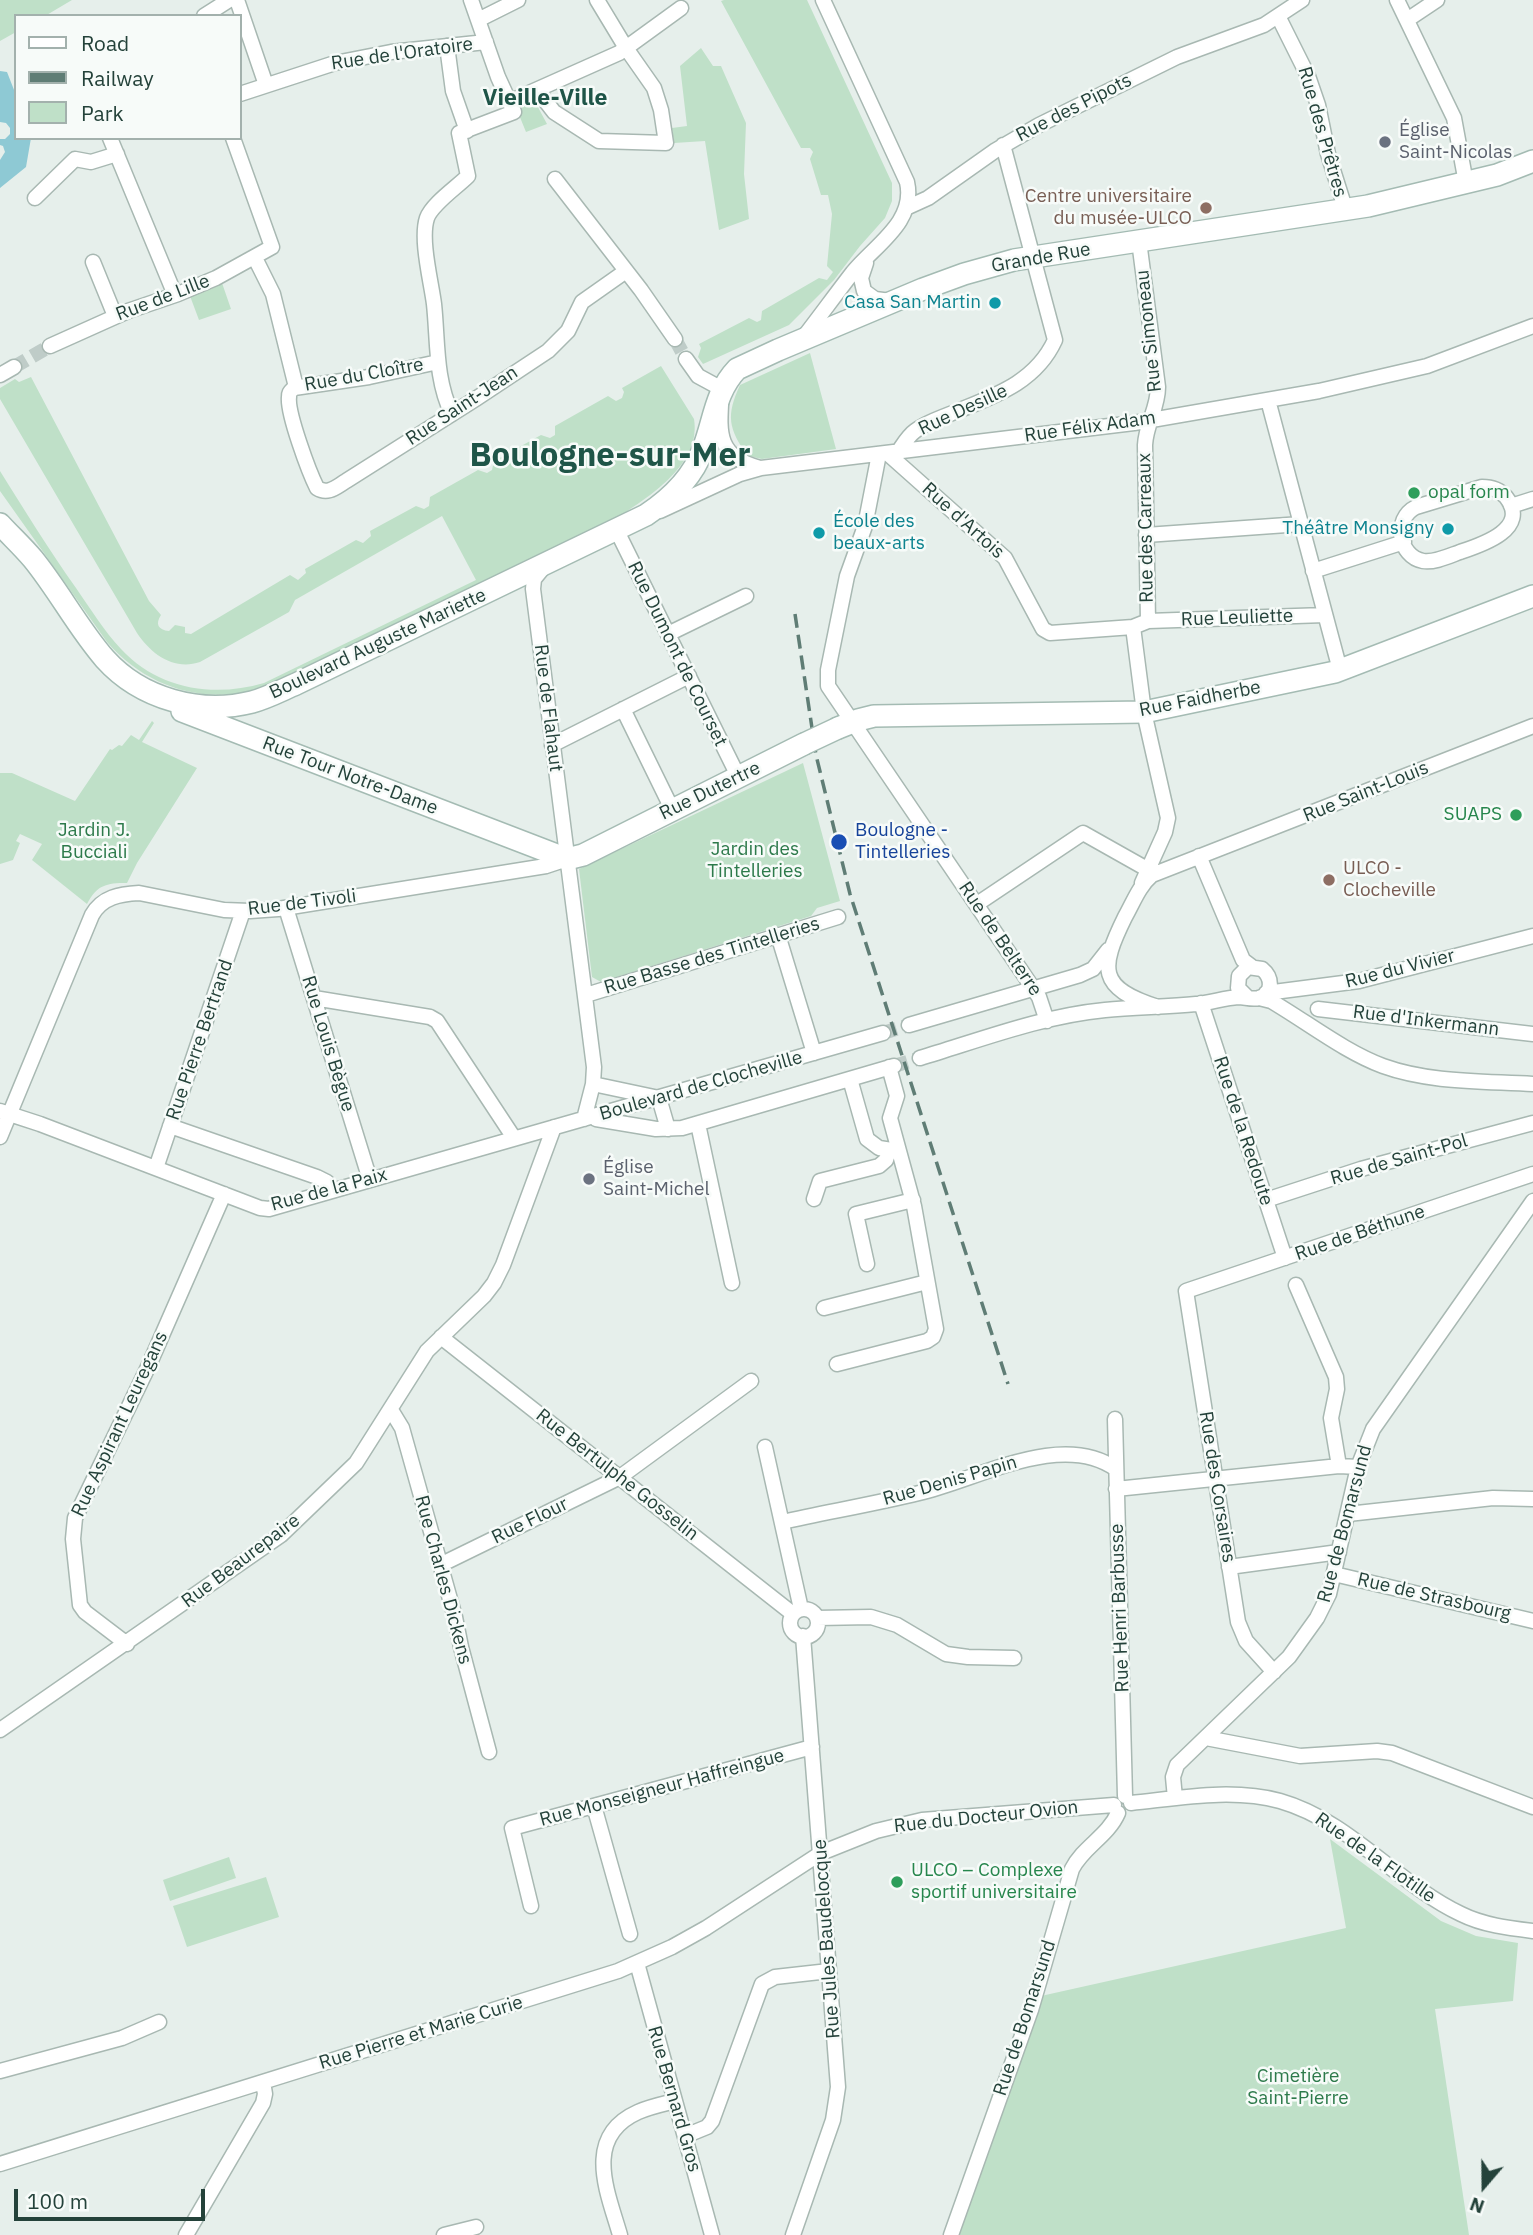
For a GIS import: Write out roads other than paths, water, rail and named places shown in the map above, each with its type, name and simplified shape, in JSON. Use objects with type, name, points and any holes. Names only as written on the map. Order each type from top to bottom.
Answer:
[{"type":"main road","name":"Grande Rue","points":[[646,515],[676,491],[697,462],[722,389],[734,372],[744,365],[891,302],[964,274],[1032,257],[1346,211],[1466,183],[1533,161]]},
{"type":"main road","name":"Boulevard Auguste Mariette","points":[[0,507],[16,528],[33,559],[105,658],[137,686],[172,700],[226,706],[264,698],[646,515]]},
{"type":"main road","name":"Boulevard Auguste Mariette","points":[[0,524],[33,559]]},
{"type":"main road","name":"Rue Faidherbe","points":[[846,725],[880,716],[1144,712],[1340,670],[1533,596]]},
{"type":"main road","name":"Rue Tour Notre-Dame","points":[[137,686],[166,704],[243,735],[567,859]]},
{"type":"main road","points":[[243,735],[234,727],[233,717],[264,698]]},
{"type":"main road","name":"Rue Dutertre","points":[[567,859],[583,855],[738,776],[846,725]]},
{"type":"street","points":[[207,14],[229,0]]},
{"type":"street","points":[[452,414],[444,393],[438,362],[426,248],[427,219],[435,207],[468,176],[459,133],[514,113],[486,42],[482,18],[471,0]]},
{"type":"street","points":[[482,18],[518,0]]},
{"type":"street","points":[[544,87],[551,109],[599,141],[666,143],[661,110],[654,88],[597,0]]},
{"type":"street","points":[[803,339],[855,270],[898,224],[909,195],[907,182],[823,0]]},
{"type":"street","name":"Rue des Pipots","points":[[905,208],[935,193],[1003,145],[1073,107],[1177,57],[1258,28],[1302,0]]},
{"type":"street","points":[[1397,0],[1456,122],[1466,183]]},
{"type":"street","points":[[1407,20],[1437,0]]},
{"type":"street","points":[[509,102],[626,48],[681,8]]},
{"type":"street","points":[[242,15],[266,85]]},
{"type":"street","name":"Rue des Prêtres","points":[[1278,16],[1308,76],[1346,211]]},
{"type":"street","name":"Rue de l'Oratoire","points":[[242,93],[335,63],[391,52],[486,42]]},
{"type":"street","points":[[447,48],[453,91],[467,131]]},
{"type":"street","name":"Rue de Lille","points":[[51,346],[116,316],[216,278],[272,247],[234,140]]},
{"type":"street","points":[[35,198],[75,159],[91,162],[114,143],[175,295]]},
{"type":"street","name":"Rue Desille","points":[[888,453],[922,426],[1021,382],[1052,348],[1055,334],[1003,145]]},
{"type":"street","points":[[555,179],[675,339]]},
{"type":"street","name":"Rue Simoneau","points":[[1139,241],[1158,387],[1157,402],[1150,420]]},
{"type":"street","points":[[872,253],[861,274],[862,288],[875,299],[891,302]]},
{"type":"street","points":[[255,258],[273,294],[294,389]]},
{"type":"street","points":[[93,262],[116,316]]},
{"type":"street","name":"Rue Saint-Jean","points":[[294,389],[289,402],[315,485],[321,490],[330,491],[554,346],[568,331],[584,299],[626,271]]},
{"type":"street","name":"Rue Félix Adam","points":[[646,515],[690,498],[746,471],[1150,420],[1319,391],[1418,368],[1533,326]]},
{"type":"street","points":[[686,359],[698,376],[722,389],[720,427],[725,446],[741,461],[761,468]]},
{"type":"street","name":"Rue du Cloître","points":[[294,389],[438,362]]},
{"type":"street","points":[[0,375],[13,367]]},
{"type":"street","points":[[1268,400],[1340,670]]},
{"type":"street","name":"Rue des Carreaux","points":[[1133,627],[1148,621],[1145,445],[1150,420]]},
{"type":"street","name":"Rue d'Artois","points":[[888,453],[1005,558],[1046,631],[1054,633],[1133,627]]},
{"type":"street","name":"Rue de Belterre","points":[[888,453],[847,576],[827,675],[830,690],[846,725],[977,904],[1034,988],[1042,1002],[1046,1021]]},
{"type":"street","points":[[1489,487],[1503,494],[1511,506],[1511,518],[1503,533],[1470,548],[1425,562],[1414,557],[1404,542],[1402,520],[1416,507],[1489,487]]},
{"type":"street","points":[[1511,506],[1533,499]]},
{"type":"street","points":[[1146,535],[1301,524]]},
{"type":"street","name":"Rue Dumont de Courset","points":[[617,531],[738,776]]},
{"type":"street","points":[[1313,571],[1404,542]]},
{"type":"street","name":"Rue de Flahaut","points":[[550,563],[538,572],[533,589],[594,1067],[593,1084],[584,1119]]},
{"type":"street","points":[[668,634],[746,596]]},
{"type":"street","name":"Rue Leuliette","points":[[1148,621],[1325,615]]},
{"type":"street","points":[[909,1025],[1089,971],[1111,946],[1140,889],[1149,878],[1168,818],[1144,712],[1133,627]]},
{"type":"street","points":[[552,745],[689,676]]},
{"type":"street","points":[[624,709],[672,809]]},
{"type":"street","name":"Rue Saint-Louis","points":[[1152,871],[1326,808],[1533,726]]},
{"type":"street","points":[[977,904],[1083,834],[1152,871]]},
{"type":"street","points":[[1199,856],[1242,960],[1251,967]]},
{"type":"street","name":"Rue de Tivoli","points":[[5,1113],[92,915],[101,902],[119,895],[139,893],[243,911],[286,908],[546,866],[567,859]]},
{"type":"street","name":"Rue Louis Bègue","points":[[286,908],[370,1180]]},
{"type":"street","name":"Rue Pierre Bertrand","points":[[156,1168],[243,911]]},
{"type":"street","name":"Rue Basse des Tintelleries","points":[[586,995],[838,917]]},
{"type":"street","points":[[778,935],[814,1053]]},
{"type":"street","name":"Rue du Vivier","points":[[1046,1021],[1115,1010],[1201,1003],[1359,981],[1533,936]]},
{"type":"street","points":[[1111,946],[1107,964],[1111,979],[1127,993],[1158,1007]]},
{"type":"street","points":[[1257,996],[1270,985],[1267,973],[1260,968],[1251,967],[1242,971],[1238,980],[1240,990],[1271,1001],[1356,1053],[1392,1069],[1431,1077],[1533,1084]]},
{"type":"street","points":[[1310,1024],[1331,992],[1359,981]]},
{"type":"street","points":[[314,998],[430,1017],[437,1021],[514,1138]]},
{"type":"street","name":"Rue de la Redoute","points":[[1201,1003],[1285,1258]]},
{"type":"street","name":"Rue d'Inkermann","points":[[1318,1009],[1533,1034]]},
{"type":"street","points":[[920,1058],[1046,1021]]},
{"type":"street","name":"Boulevard de Clocheville","points":[[584,1119],[883,1033]]},
{"type":"street","name":"Boulevard de Clocheville","points":[[584,1119],[668,1129],[698,1124],[892,1066],[897,1096],[890,1118],[894,1151]]},
{"type":"street","points":[[850,1079],[867,1139],[879,1148],[894,1151]]},
{"type":"street","points":[[593,1084],[659,1098],[668,1129]]},
{"type":"street","points":[[0,1137],[5,1113]]},
{"type":"street","name":"Rue de la Paix","points":[[5,1113],[260,1208],[269,1209],[584,1119]]},
{"type":"street","name":"Rue de Saint-Pol","points":[[1266,1200],[1361,1169],[1533,1123]]},
{"type":"street","points":[[698,1124],[732,1283]]},
{"type":"street","points":[[170,1126],[317,1177],[327,1182],[331,1191]]},
{"type":"street","name":"Rue Beaurepaire","points":[[0,1730],[281,1535],[356,1463],[427,1352],[484,1296],[498,1278],[554,1127]]},
{"type":"street","points":[[814,1199],[820,1181],[879,1166],[894,1151]]},
{"type":"street","points":[[837,1364],[930,1339],[935,1334],[936,1325],[913,1200],[894,1151]]},
{"type":"street","name":"Rue de Béthune","points":[[1186,1291],[1533,1174]]},
{"type":"street","name":"Rue Aspirant Leuregans","points":[[127,1644],[89,1616],[80,1605],[73,1525],[153,1355],[224,1194]]},
{"type":"street","points":[[867,1264],[856,1214],[913,1200]]},
{"type":"street","name":"Rue de Bomarsund","points":[[1175,1798],[1175,1769],[1274,1672],[1301,1642],[1317,1618],[1329,1594],[1358,1468],[1378,1421],[1533,1201]]},
{"type":"street","points":[[824,1308],[927,1282]]},
{"type":"street","points":[[1296,1285],[1336,1377],[1337,1389],[1331,1418],[1339,1466]]},
{"type":"street","name":"Rue des Corsaires","points":[[1186,1291],[1229,1567],[1242,1633],[1252,1649],[1274,1672]]},
{"type":"street","name":"Rue Bertulphe Gosselin","points":[[441,1337],[797,1612]]},
{"type":"street","name":"Rue Flour","points":[[440,1565],[620,1477],[750,1377],[755,1396]]},
{"type":"street","name":"Rue Charles Dickens","points":[[391,1410],[402,1428],[489,1752]]},
{"type":"street","name":"Rue Henri Barbusse","points":[[1115,1419],[1122,1804]]},
{"type":"street","points":[[765,1447],[782,1522],[797,1612]]},
{"type":"street","name":"Rue Denis Papin","points":[[782,1522],[929,1491],[1043,1456],[1089,1456],[1116,1469]]},
{"type":"street","points":[[1116,1489],[1339,1466],[1358,1468]]},
{"type":"street","points":[[1348,1514],[1494,1498],[1533,1499]]},
{"type":"street","points":[[1229,1567],[1339,1552]]},
{"type":"street","name":"Rue de Strasbourg","points":[[1334,1574],[1533,1621]]},
{"type":"street","points":[[811,1610],[817,1618],[816,1630],[803,1636],[792,1628],[791,1620],[797,1612],[811,1610]]},
{"type":"street","points":[[817,1618],[871,1617],[898,1625],[947,1654],[1014,1658]]},
{"type":"street","name":"Rue Jules Baudelocque","points":[[793,2235],[836,2103],[837,2069],[803,1636]]},
{"type":"street","points":[[1206,1738],[1300,1755],[1383,1751],[1533,1807]]},
{"type":"street","name":"Rue Monseigneur Haffreingue","points":[[531,1906],[512,1828],[812,1747]]},
{"type":"street","name":"Rue de la Flotille","points":[[1122,1804],[1244,1795],[1290,1804],[1330,1824],[1425,1893],[1454,1910],[1485,1923],[1533,1931]]},
{"type":"street","name":"Rue de Bomarsund","points":[[951,2235],[1031,2010],[1072,1869],[1111,1826],[1122,1804]]},
{"type":"street","name":"Rue du Docteur Ovion","points":[[821,1853],[876,1831],[922,1820],[1122,1804]]},
{"type":"street","points":[[594,1806],[630,1934]]},
{"type":"street","name":"Rue Pierre et Marie Curie","points":[[0,2164],[565,1989],[637,1963],[706,1928],[821,1853]]},
{"type":"street","name":"Rue Bernard Gros","points":[[637,1963],[712,2235]]},
{"type":"street","points":[[685,2137],[704,2130],[712,2121],[762,1984],[775,1977],[830,1971]]},
{"type":"street","points":[[0,2071],[122,2038],[159,2022]]},
{"type":"street","points":[[186,2235],[263,2103],[263,2082]]},
{"type":"street","points":[[620,2235],[602,2172],[607,2145],[618,2128],[632,2115],[675,2101]]},
{"type":"street","points":[[444,2235],[476,2227]]},
{"type":"water","points":[[0,71],[7,72],[14,90],[14,140],[31,140],[26,167],[0,188],[0,160],[5,152],[0,145],[0,139],[5,139],[10,134],[10,128],[6,123],[0,122]]},
{"type":"tunnel","points":[[675,339],[686,359]]},
{"type":"tunnel","points":[[14,367],[50,346]]},
{"type":"tunnel","points":[[883,1033],[909,1025]]},
{"type":"tunnel","points":[[894,1066],[920,1058]]},
{"type":"railway","points":[[795,614],[816,755],[850,894],[1008,1384]]},
{"type":"place","name":"Église Saint-Nicolas","points":[[1385,142]]},
{"type":"place","name":"Centre universitaire du musée-ULCO","points":[[1206,208]]},
{"type":"place","name":"Casa San Martin","points":[[995,303]]},
{"type":"place","name":"opal form","points":[[1414,493]]},
{"type":"place","name":"Théâtre Monsigny","points":[[1448,529]]},
{"type":"place","name":"École des beaux-arts","points":[[819,533]]},
{"type":"place","name":"SUAPS","points":[[1516,815]]},
{"type":"place","name":"Boulogne - Tintelleries","points":[[839,842]]},
{"type":"place","name":"ULCO - Clocheville","points":[[1329,880]]},
{"type":"place","name":"Église Saint-Michel","points":[[589,1179]]},
{"type":"place","name":"ULCO – Complexe sportif universitaire","points":[[897,1882]]},
{"type":"district","name":"Vieille-Ville","points":[[545,98]]},
{"type":"district","name":"Boulogne-sur-Mer","points":[[610,456]]},
{"type":"park label","name":"Jardin J. Bucciali","points":[[94,842]]},
{"type":"park label","name":"Jardin des Tintelleries","points":[[755,861]]},
{"type":"park label","name":"Cimetière Saint-Pierre","points":[[1298,2088]]}]
